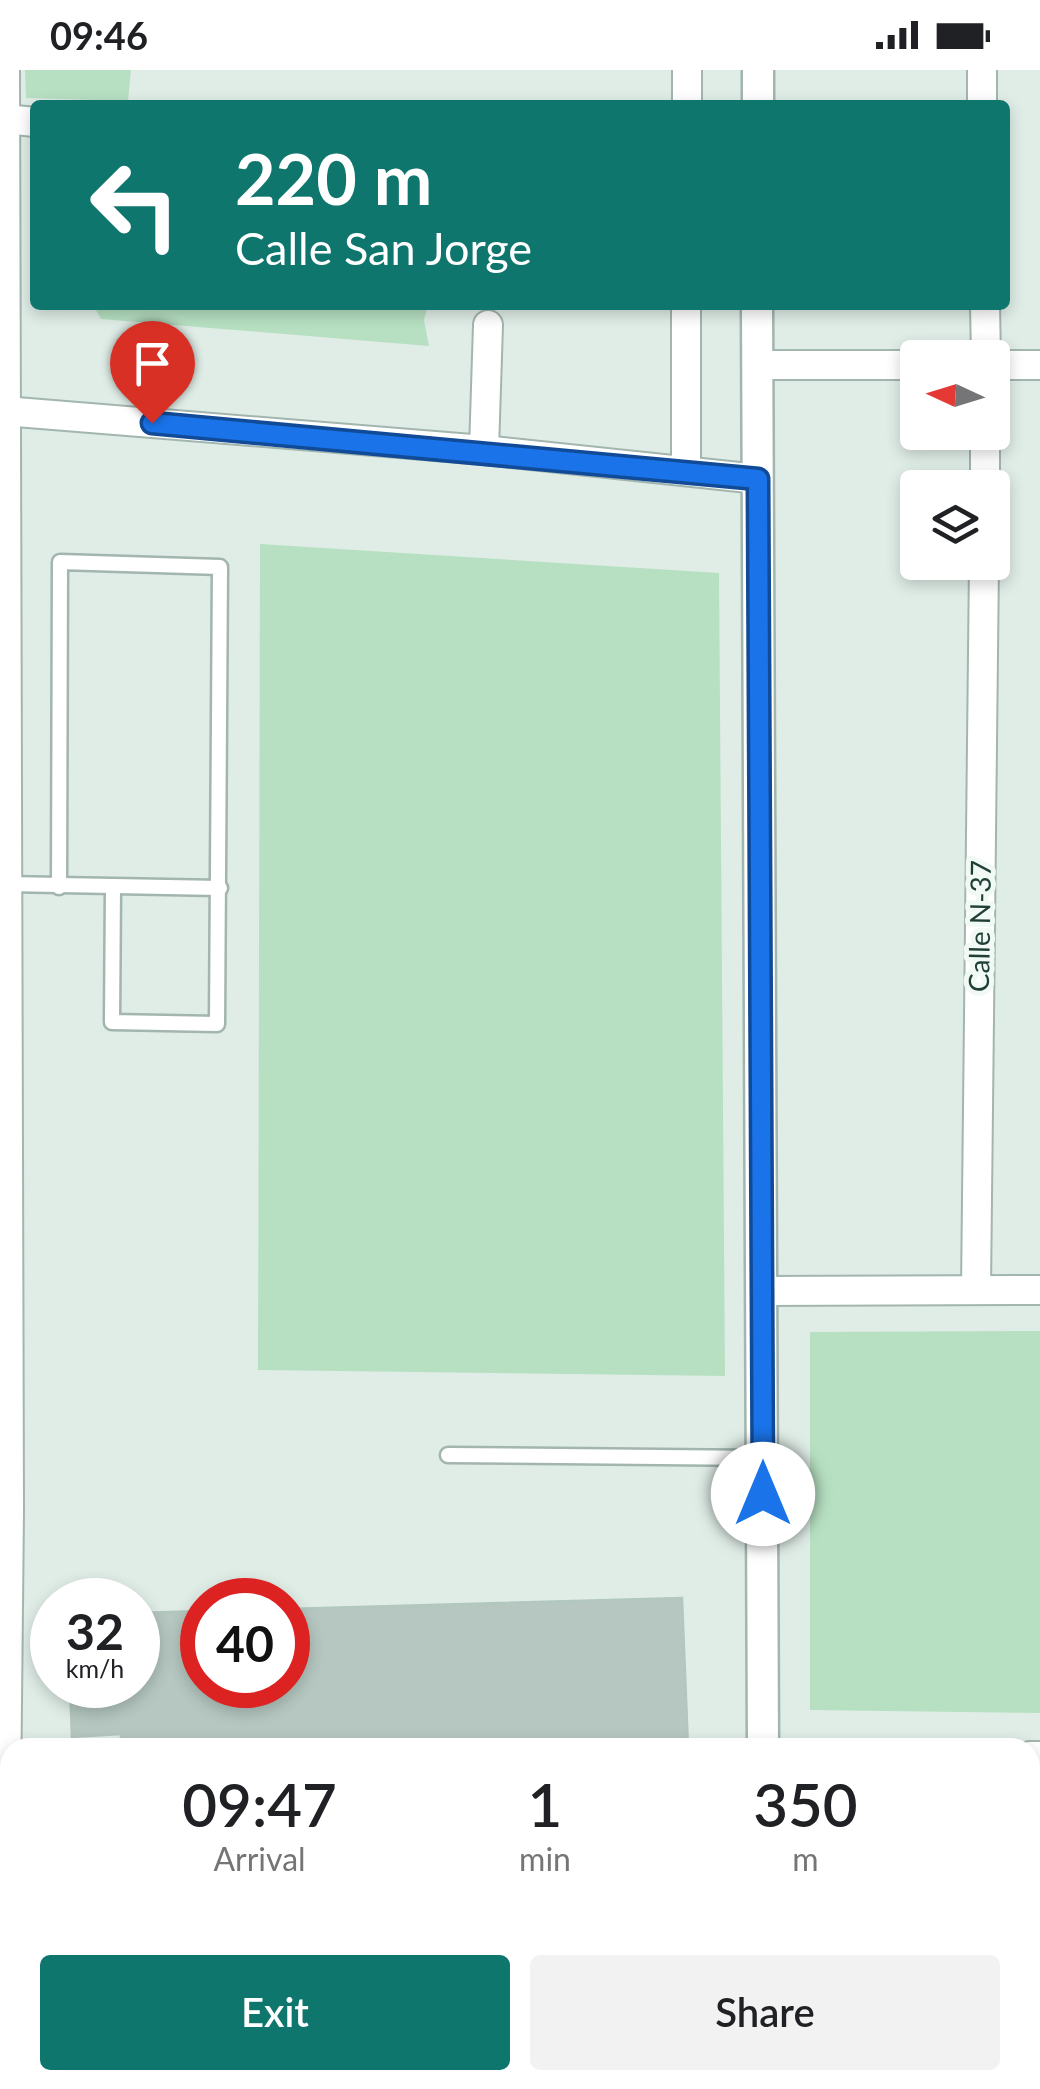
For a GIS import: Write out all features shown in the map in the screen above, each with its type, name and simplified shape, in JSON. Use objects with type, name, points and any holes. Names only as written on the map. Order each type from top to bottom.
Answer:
[{"type":"street","points":[[2,1738],[6,884],[2,119],[6,70]]},
{"type":"street","points":[[687,100],[688,70]]},
{"type":"street","points":[[758,70],[758,100]]},
{"type":"street","points":[[982,70],[982,100]]},
{"type":"street","points":[[2,119],[30,122]]},
{"type":"street","points":[[686,310],[686,471]]},
{"type":"street","points":[[757,310],[762,1738]]},
{"type":"street","points":[[985,310],[986,340]]},
{"type":"street","points":[[484,450],[488,325]]},
{"type":"street","points":[[757,365],[900,365]]},
{"type":"street","points":[[1010,365],[1040,365]]},
{"type":"street","points":[[4,410],[484,450],[758,479]]},
{"type":"street","name":"Calle N-37","points":[[976,1290],[984,580]]},
{"type":"street","points":[[763,1291],[1040,1290]]},
{"type":"lane","points":[[60,887],[60,562],[220,567],[217,1024],[112,1022],[113,888]]},
{"type":"lane","points":[[6,884],[220,888]]},
{"type":"lane","points":[[448,1454],[763,1458]]},
{"type":"green space","points":[[25,70],[131,70],[128,100],[26,98]]},
{"type":"green space","points":[[96,310],[427,310],[424,320],[429,346],[101,319]]},
{"type":"green space","points":[[260,544],[719,573],[725,1376],[258,1370]]},
{"type":"green space","points":[[1040,1331],[1040,1713],[810,1710],[810,1332]]},
{"type":"building","points":[[682,1598],[688,1738],[121,1738],[121,1734],[72,1737],[71,1708],[160,1708],[160,1612],[180,1612],[180,1708],[310,1708],[310,1608]]},
{"type":"route","points":[[152,423],[484,450],[758,479],[763,1494]]}]
